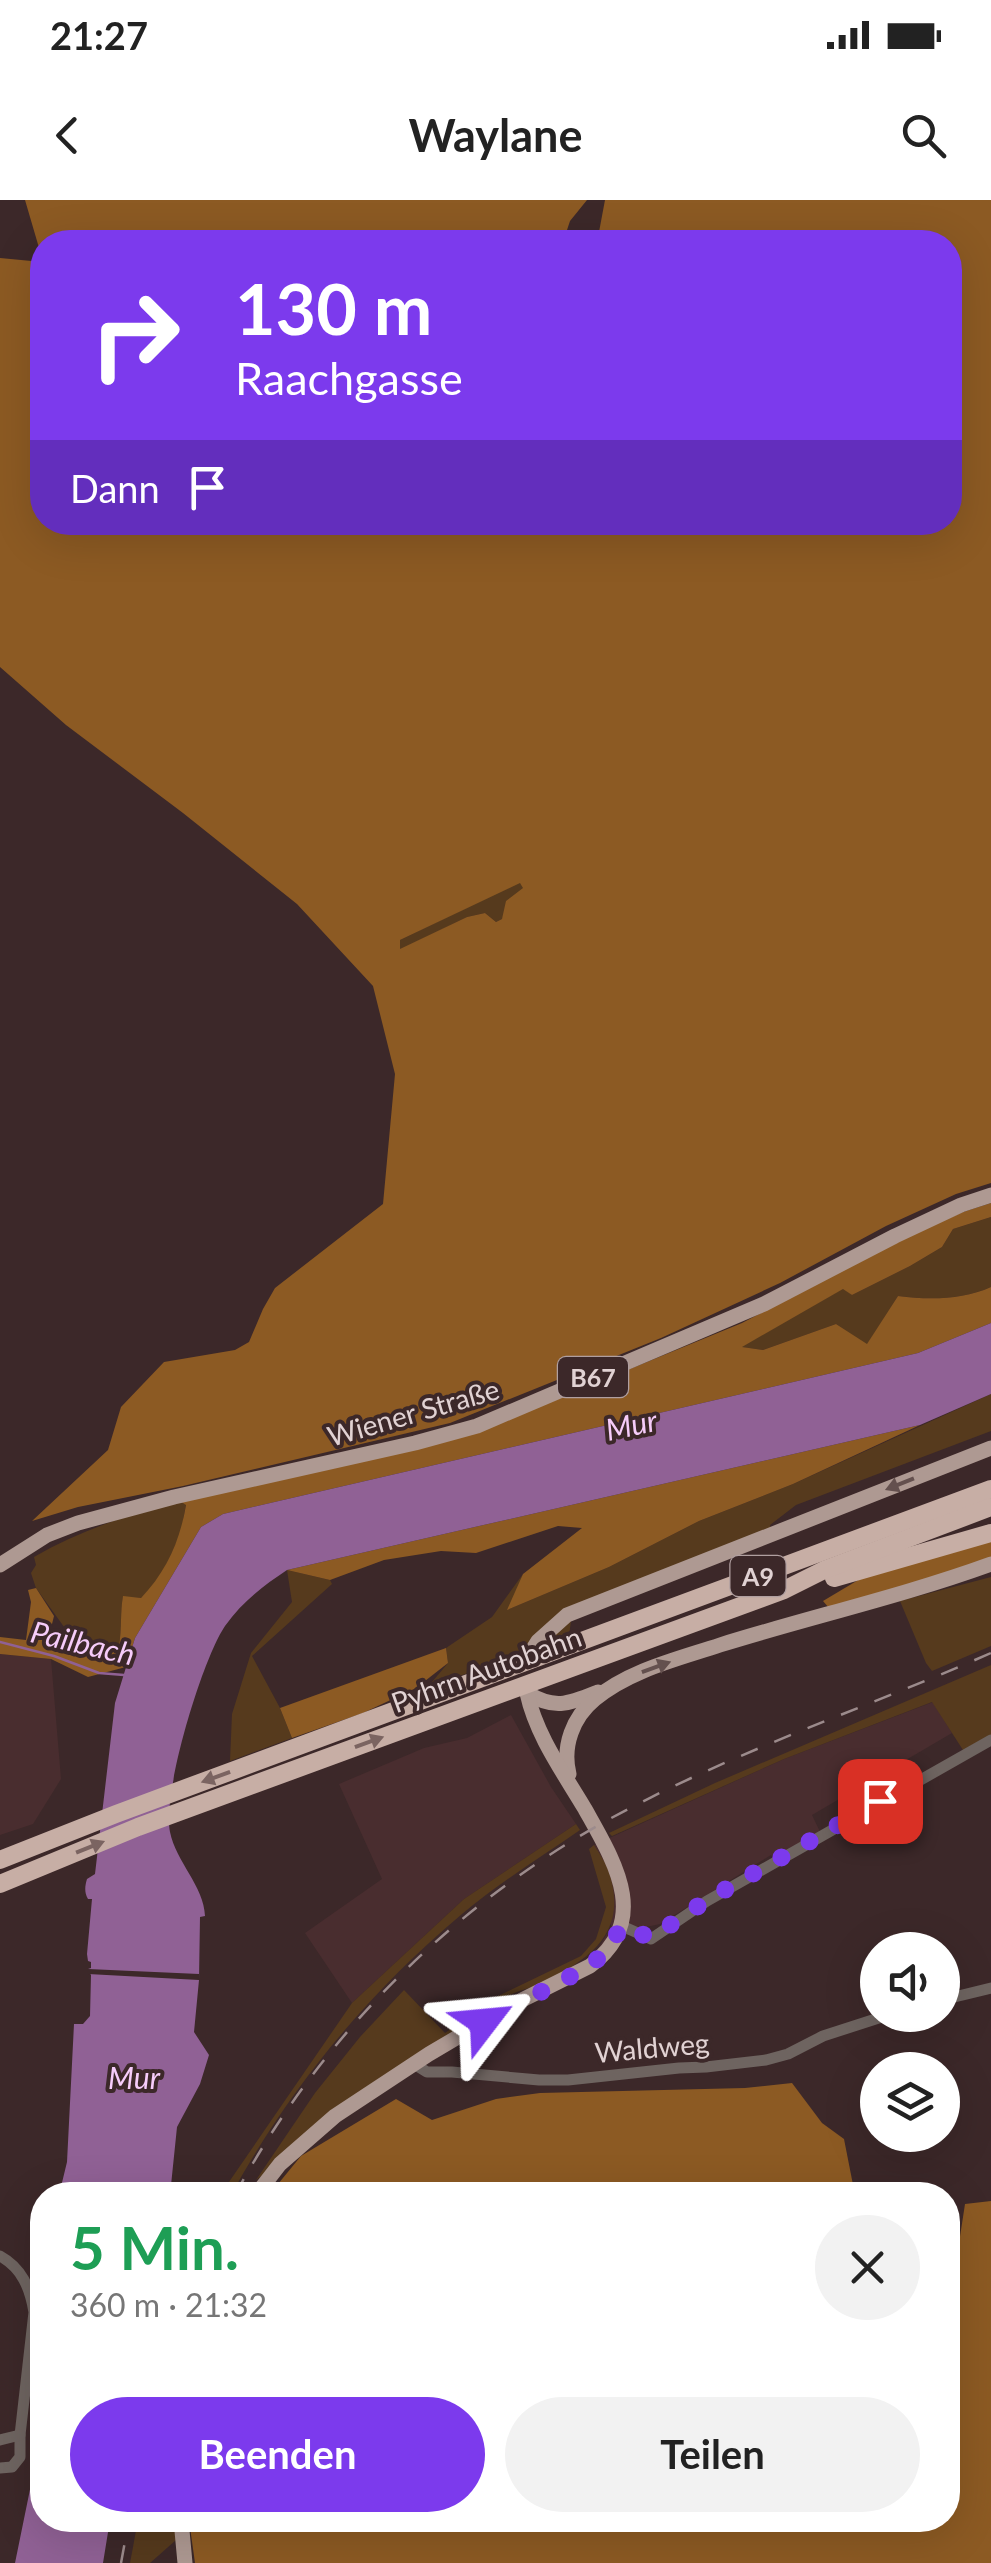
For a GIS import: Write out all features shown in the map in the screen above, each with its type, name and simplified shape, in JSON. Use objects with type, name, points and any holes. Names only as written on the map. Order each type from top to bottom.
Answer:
[{"type":"highway","points":[[948,1503],[991,1481]]},
{"type":"highway","name":"Pyhrn Autobahn","points":[[4,1858],[991,1489]]},
{"type":"highway","name":"Pyhrn Autobahn","points":[[0,1884],[138,1827],[784,1590],[824,1570],[991,1506]]},
{"type":"highway","points":[[784,1590],[991,1533]]},
{"type":"main road","name":"Wiener Straße","points":[[0,1565],[47,1536],[78,1523],[477,1426],[764,1304],[895,1236],[991,1195]]},
{"type":"main road","points":[[533,1649],[567,1615],[991,1448]]},
{"type":"main road","points":[[266,2182],[323,2125],[512,2005],[590,1966],[608,1949],[622,1921],[620,1877],[542,1736],[526,1693],[547,1703],[566,1704],[682,1658],[991,1564]]},
{"type":"main road","points":[[573,1787],[566,1758],[574,1726],[586,1708],[614,1685]]},
{"type":"main road","points":[[182,2532],[186,2563]]},
{"type":"street","points":[[622,1921],[651,1938],[707,1900],[991,1740]]},
{"type":"street","points":[[960,1996],[991,1988]]},
{"type":"street","name":"Waldweg","points":[[414,2064],[426,2072],[538,2080],[706,2068],[788,2054],[860,2024]]},
{"type":"street","points":[[0,2256],[12,2262],[30,2292]]},
{"type":"street","points":[[0,2468],[18,2462],[30,2347]]},
{"type":"street","points":[[0,2440],[20,2434]]},
{"type":"shaded area","points":[[25,200],[587,200],[567,230],[34,230]]},
{"type":"shaded area","points":[[605,200],[991,200],[991,1183],[956,1194],[886,1226],[780,1283],[661,1338],[450,1423],[78,1507],[32,1521],[108,1450],[121,1407],[164,1362],[235,1350],[249,1342],[275,1288],[383,1204],[395,1074],[373,986],[297,904],[66,725],[0,667],[0,258],[30,261],[30,535],[962,535],[962,230],[599,230]],"holes":[[[520,883],[523,888],[506,901],[502,919],[496,922],[485,913],[467,917],[400,949],[400,940]]]},
{"type":"shaded area","points":[[520,882],[524,888],[502,919],[496,922],[485,913],[467,917],[400,950],[400,940]]},
{"type":"shaded area","points":[[991,1203],[991,1217],[953,1229],[942,1247],[910,1266],[852,1295],[843,1289],[742,1347],[763,1350],[836,1324],[867,1344],[898,1296],[945,1298],[991,1287],[991,1323],[918,1353],[223,1514],[201,1527],[135,1638],[126,1667],[88,1677],[51,1659],[0,1654],[0,1637],[26,1640],[31,1602],[28,1590],[36,1588],[54,1616],[50,1632],[62,1645],[72,1638],[119,1646],[123,1596],[141,1598],[165,1567],[186,1505],[180,1501],[508,1419],[742,1323],[914,1233]]},
{"type":"shaded area","points":[[991,1217],[991,1287],[945,1298],[898,1296],[867,1345],[836,1324],[763,1350],[741,1347],[844,1288],[852,1295],[910,1266],[942,1247],[953,1229]]},
{"type":"shaded area","points":[[991,1394],[991,1431],[796,1505],[770,1525],[773,1540],[571,1621],[569,1636],[427,1688],[448,1663],[446,1648],[492,1617],[523,1574],[509,1609]]},
{"type":"shaded area","points":[[920,1425],[507,1610],[523,1574],[582,1528],[558,1526],[476,1553],[441,1551],[384,1560],[330,1580],[287,1570]]},
{"type":"shaded area","points":[[180,1501],[186,1504],[181,1533],[159,1580],[141,1598],[123,1597],[119,1646],[72,1638],[36,1588],[31,1573],[36,1565],[34,1557],[105,1524]]},
{"type":"shaded area","points":[[991,1540],[991,1560],[829,1608],[823,1601],[870,1573]]},
{"type":"shaded area","points":[[287,1570],[330,1580],[332,1584],[252,1656],[292,1738],[230,1761],[232,1714],[251,1653],[292,1602]]},
{"type":"shaded area","points":[[991,1577],[991,1646],[932,1671],[900,1601]]},
{"type":"shaded area","points":[[446,1648],[448,1663],[416,1688],[363,1713],[292,1738],[280,1708]]},
{"type":"shaded area","points":[[0,1654],[51,1659],[61,1779],[33,1824],[0,1835]]},
{"type":"shaded area","points":[[991,1665],[991,1735],[963,1750],[932,1702],[784,1759],[612,1836],[609,1833],[715,1783]]},
{"type":"shaded area","points":[[933,1702],[952,1733],[812,1815],[823,1838],[778,1866],[771,1855],[660,1924],[599,1947],[611,1927],[609,1871],[594,1845],[784,1759]]},
{"type":"shaded area","points":[[511,1715],[576,1824],[464,1899],[352,2003],[305,1933],[382,1879],[339,1784],[424,1748],[467,1738]]},
{"type":"shaded area","points":[[576,1824],[580,1830],[476,1903],[395,1976],[305,2079],[238,2182],[229,2182],[352,2003],[464,1899]]},
{"type":"shaded area","points":[[594,1845],[609,1872],[614,1912],[609,1928],[588,1954],[557,1975],[503,1999],[256,2180],[315,2093],[404,1990],[445,2033],[496,1997],[581,1956],[596,1939],[606,1907],[589,1849]]},
{"type":"shaded area","points":[[792,2083],[822,2123],[844,2139],[852,2182],[280,2182],[301,2156],[396,2099],[432,2120],[496,2099],[540,2093],[745,2088]]},
{"type":"shaded area","points":[[991,2201],[991,2563],[195,2563],[191,2532],[960,2532],[960,2236],[965,2204]]},
{"type":"shaded area","points":[[136,2532],[176,2532],[176,2540],[150,2563],[130,2563]]},
{"type":"water","name":"Mur","points":[[991,1323],[991,1394],[920,1425],[287,1570],[246,1602],[225,1626],[206,1667],[186,1727],[172,1788],[170,1832],[200,1894],[205,1916],[200,1917],[194,2032],[209,2055],[200,2084],[177,2127],[171,2182],[62,2182],[67,2162],[74,2024],[83,2024],[90,2016],[91,1962],[87,1954],[92,1899],[88,1899],[85,1887],[87,1879],[95,1874],[115,1703],[135,1638],[201,1527],[223,1514],[918,1353]]},
{"type":"water","points":[[30,2489],[30,2532],[108,2532],[103,2563],[15,2563]]},
{"type":"pier","points":[[88,1969],[199,1974],[199,1980],[88,1974]]},
{"type":"waterway","name":"Pailbach","points":[[0,1642],[99,1673],[124,1675]]},
{"type":"railway","points":[[243,2182],[312,2076],[357,2021],[459,1922],[515,1879],[574,1840],[679,1784],[991,1653]]},
{"type":"railway","points":[[121,2563],[127,2532]]},
{"type":"route","points":[[484,2022],[590,1966],[608,1949],[622,1926],[651,1938],[707,1900],[880,1801]]}]
